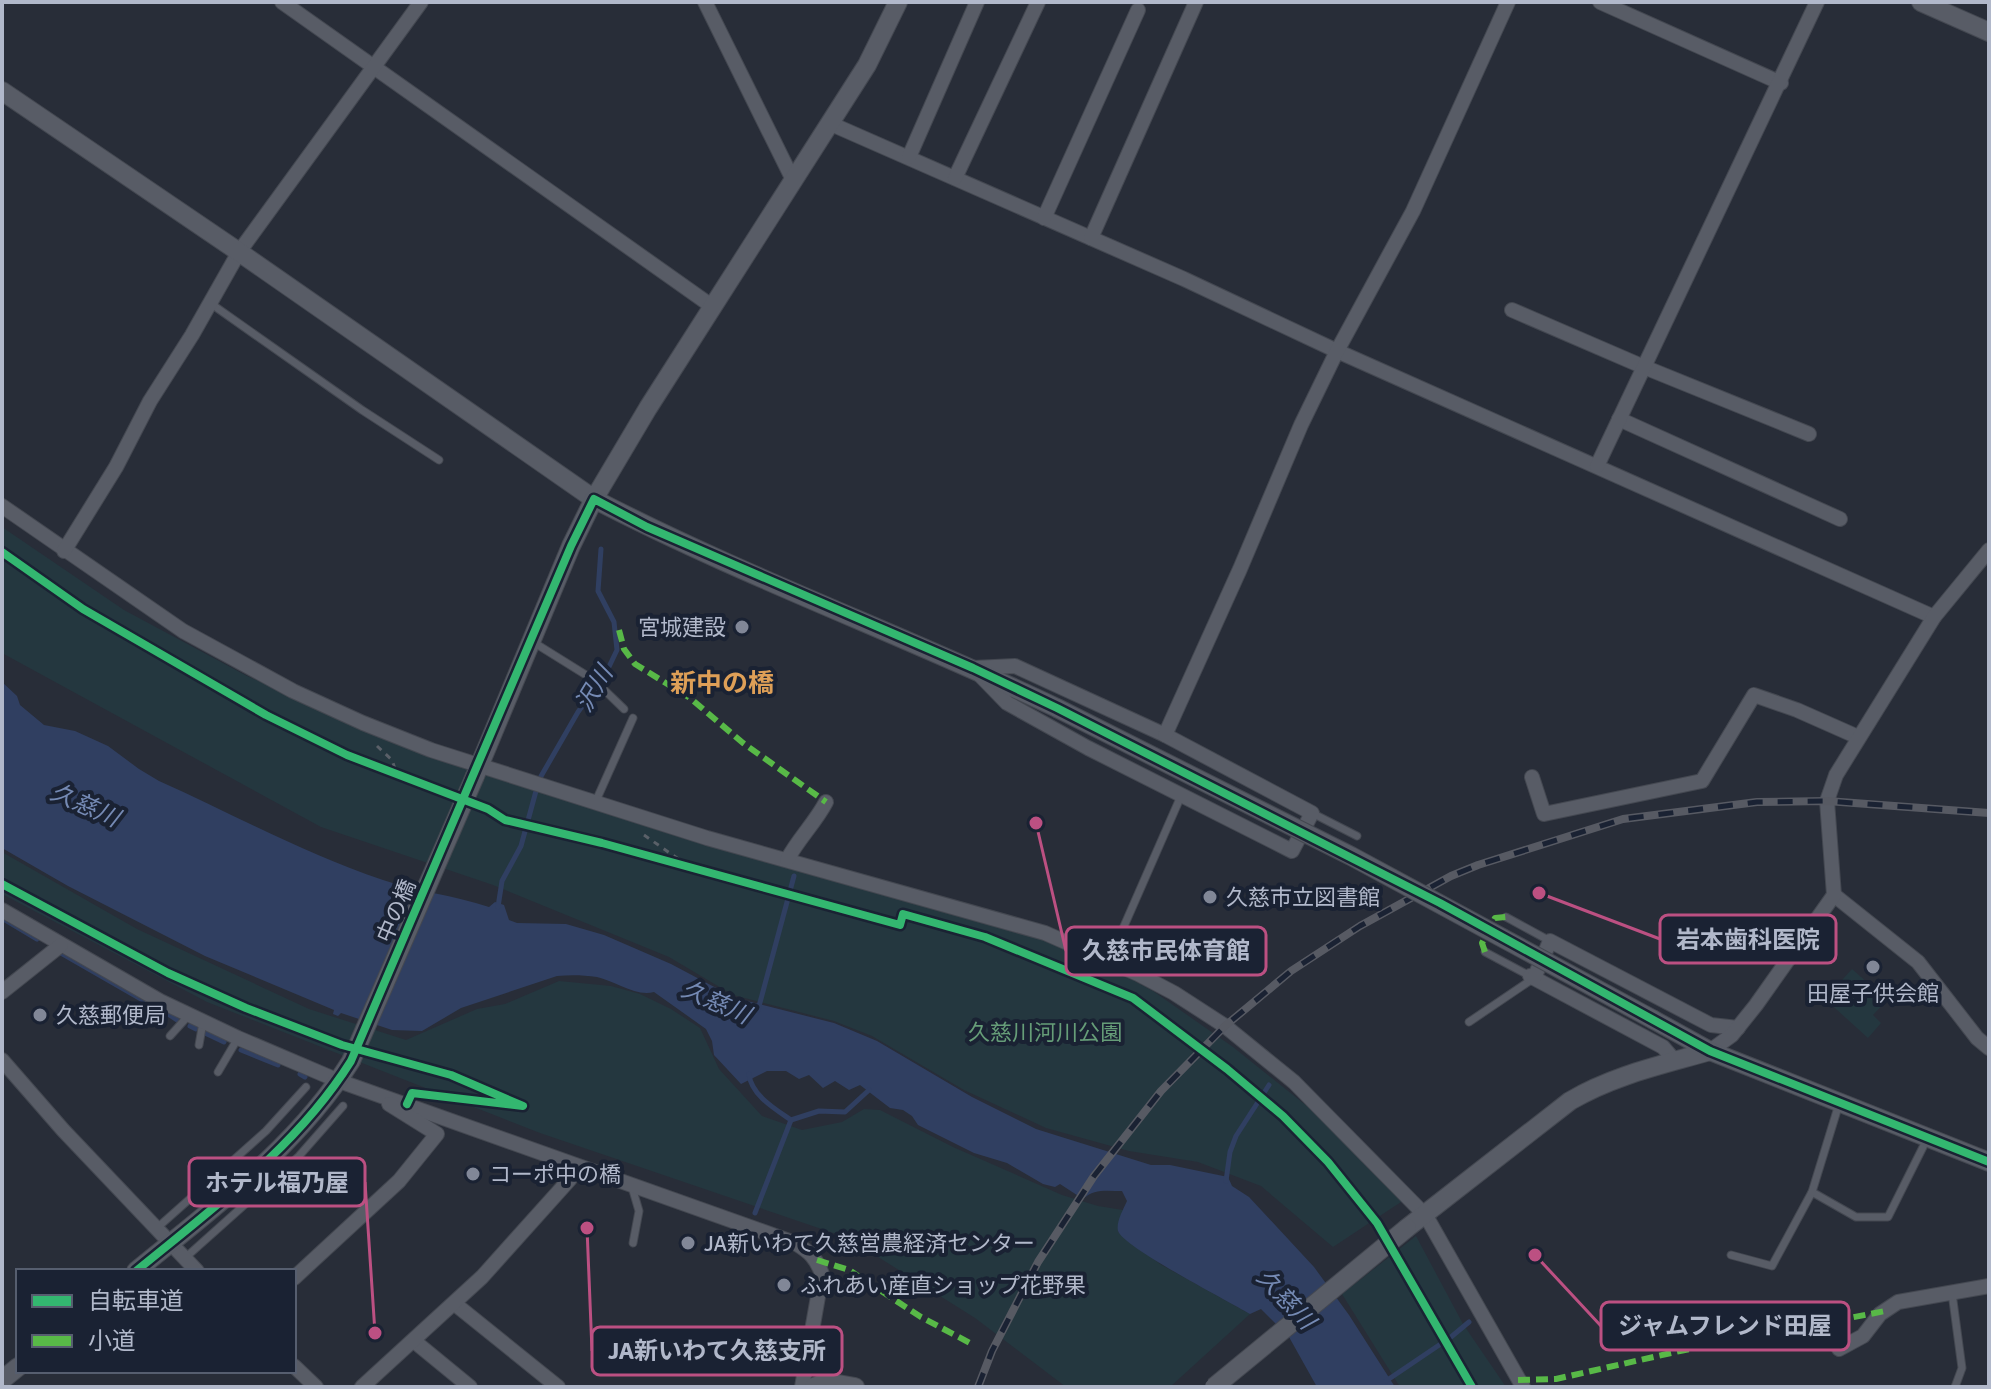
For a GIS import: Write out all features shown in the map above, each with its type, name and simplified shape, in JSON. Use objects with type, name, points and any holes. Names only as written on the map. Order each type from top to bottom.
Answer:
[{"type":"street","points":[[282,2],[713,307]]},
{"type":"street","points":[[64,551],[116,467],[150,401],[239,252],[421,2]]},
{"type":"street","points":[[705,2],[793,180]]},
{"type":"street","name":"中の橋","points":[[138,1269],[269,1161],[313,1115],[339,1081],[594,499],[648,408],[867,65],[898,2]]},
{"type":"street","points":[[909,157],[977,2]]},
{"type":"street","points":[[955,178],[1038,2]]},
{"type":"street","points":[[1091,238],[1196,2]]},
{"type":"street","points":[[1165,735],[1301,425],[1337,351],[1413,211],[1508,2]]},
{"type":"street","points":[[1600,2],[1781,83]]},
{"type":"street","points":[[1597,466],[1817,2]]},
{"type":"street","points":[[1921,2],[1989,32]]},
{"type":"street","points":[[1044,218],[1138,10]]},
{"type":"street","points":[[2,91],[594,499],[647,527],[973,668],[1057,708],[1351,856],[1710,1051],[1989,1162]]},
{"type":"street","points":[[829,123],[1184,279],[1337,351],[1934,617]]},
{"type":"street","points":[[1512,310],[1809,434]]},
{"type":"street","points":[[1619,419],[1840,519]]},
{"type":"street","points":[[2,506],[183,631],[293,691],[477,770],[1045,933],[1138,974],[1200,1010],[1266,1058],[1294,1082],[1426,1216],[1523,1387]]},
{"type":"street","points":[[1214,1387],[1407,1228],[1570,1101],[1595,1086],[1628,1073],[1710,1051],[1738,1028],[1783,971],[1834,895],[1827,801],[1836,775],[1934,617],[1989,550]]},
{"type":"street","points":[[1015,666],[1165,735],[1312,813],[1292,851],[1007,703],[973,668],[1015,666]]},
{"type":"street","points":[[1532,777],[1544,814],[1702,781],[1754,695],[1858,737]]},
{"type":"street","points":[[787,860],[826,802]]},
{"type":"street","points":[[1834,895],[1918,962],[1977,1038],[1989,1048]]},
{"type":"street","points":[[2,910],[164,1003],[339,1081],[795,1243],[817,1260],[822,1274],[802,1387]]},
{"type":"street","points":[[1675,1061],[1663,1047],[1532,977],[1550,941],[1711,1025],[1738,1028]]},
{"type":"street","points":[[2,992],[61,945]]},
{"type":"street","points":[[2,1060],[63,1130],[195,1269]]},
{"type":"street","points":[[296,1276],[399,1181],[437,1134],[364,1089]]},
{"type":"street","points":[[362,1387],[455,1304],[570,1179]]},
{"type":"street","points":[[1839,1349],[1863,1336],[1880,1314],[1898,1302],[1989,1286]]},
{"type":"street","points":[[455,1304],[558,1387]]},
{"type":"street","points":[[414,1341],[470,1387]]},
{"type":"street","points":[[296,1368],[315,1386]]},
{"type":"street","points":[[814,1387],[827,1382],[855,1387]]},
{"type":"lane","points":[[210,303],[439,460]]},
{"type":"lane","points":[[531,641],[594,680],[624,709]]},
{"type":"lane","points":[[595,803],[633,718]]},
{"type":"lane","points":[[1138,974],[1121,933],[1181,796]]},
{"type":"lane","points":[[1312,813],[1357,836]]},
{"type":"lane","points":[[1506,917],[1550,941]]},
{"type":"lane","points":[[1469,1022],[1532,977],[1485,952]]},
{"type":"lane","points":[[144,1020],[164,1003]]},
{"type":"lane","points":[[170,1036],[189,1015]]},
{"type":"lane","points":[[199,1045],[203,1022]]},
{"type":"lane","points":[[218,1072],[238,1038]]},
{"type":"lane","points":[[157,1228],[266,1131],[306,1087]]},
{"type":"lane","points":[[1731,1255],[1772,1266],[1812,1192],[1840,1102]]},
{"type":"lane","points":[[185,1258],[299,1156],[343,1106]]},
{"type":"lane","points":[[1812,1192],[1856,1217],[1888,1217],[1928,1137]]},
{"type":"lane","points":[[631,1185],[639,1211],[633,1243]]},
{"type":"lane","points":[[1952,1293],[1962,1368],[1955,1387]]},
{"type":"path","points":[[2,552],[83,609],[216,688],[347,755],[451,796]]},
{"type":"path","points":[[476,805],[505,820],[900,925],[903,914],[985,937],[1133,998],[1266,1102],[1328,1162],[1377,1223]]},
{"type":"path","points":[[637,830],[691,868]]},
{"type":"path","points":[[2,884],[168,973],[246,1008],[353,1052],[451,1075],[523,1106],[412,1093],[407,1104]]},
{"type":"path","points":[[1398,1258],[1472,1387]]},
{"type":"green space","name":"久慈川河川公園","points":[[2,527],[124,610],[247,676],[389,739],[980,918],[1080,952],[1153,991],[1233,1047],[1308,1107],[1359,1153],[1404,1200],[1333,1247],[1261,1186],[1198,1162],[1129,1151],[1046,1128],[964,1090],[872,1036],[834,1021],[733,995],[669,957],[493,885],[321,827],[2,653]]},
{"type":"green space","points":[[2,852],[137,929],[309,1009],[406,1040],[477,1009],[505,1004],[559,981],[611,986],[640,994],[700,1028],[719,1069],[762,1116],[802,1130],[842,1122],[864,1109],[880,1110],[953,1147],[1062,1195],[1123,1210],[1118,1232],[1160,1264],[1250,1314],[1170,1387],[1066,1387],[975,1318],[848,1238],[540,1133],[207,1002],[2,894]]},
{"type":"green space","points":[[1852,969],[1887,1000],[1873,1015],[1881,1023],[1868,1038],[1825,999]]},
{"type":"green space","points":[[1416,1236],[1463,1324],[1506,1387],[1400,1387],[1342,1294]]},
{"type":"water","name":"久慈川","points":[[2,682],[17,696],[20,705],[44,725],[75,731],[108,746],[159,781],[326,858],[409,888],[489,907],[495,902],[504,905],[509,920],[517,923],[566,924],[604,935],[671,964],[735,998],[834,1023],[877,1041],[972,1097],[1036,1129],[1151,1165],[1170,1165],[1228,1177],[1232,1186],[1249,1197],[1314,1267],[1395,1387],[1317,1387],[1289,1337],[1261,1309],[1250,1314],[1124,1239],[1118,1231],[1127,1201],[1122,1191],[1096,1192],[1083,1199],[1060,1184],[1055,1187],[1043,1184],[1007,1163],[974,1153],[918,1125],[912,1116],[903,1110],[890,1108],[860,1085],[849,1090],[835,1081],[823,1088],[809,1075],[799,1079],[786,1071],[767,1071],[741,1084],[714,1055],[706,1029],[654,992],[633,991],[597,977],[557,976],[461,1008],[422,1031],[392,1030],[341,1013],[338,1016],[333,1014],[334,1010],[205,956],[68,886],[2,848]]},
{"type":"waterway","name":"沢川","points":[[540,778],[578,712],[606,673],[617,650],[614,622],[598,591],[601,549]]},
{"type":"waterway","name":"沢川","points":[[498,907],[502,881],[521,846],[536,791]]},
{"type":"waterway","name":"久慈川","points":[[758,1010],[794,876]]},
{"type":"waterway","points":[[2,918],[37,939]]},
{"type":"waterway","points":[[61,953],[148,1003]]},
{"type":"waterway","points":[[168,1014],[177,1020]]},
{"type":"waterway","points":[[190,1026],[196,1029]]},
{"type":"waterway","points":[[205,1033],[224,1042]]},
{"type":"waterway","points":[[241,1050],[278,1065]]},
{"type":"waterway","points":[[300,1074],[305,1077]]},
{"type":"waterway","points":[[749,1074],[759,1095],[791,1120]]},
{"type":"waterway","points":[[1226,1181],[1236,1136],[1269,1085]]},
{"type":"waterway","points":[[755,1213],[791,1120],[819,1111],[845,1112],[869,1090]]},
{"type":"waterway","points":[[1377,1387],[1469,1322]]},
{"type":"railway","points":[[978,1387],[992,1351],[1038,1262],[1094,1176],[1161,1091],[1225,1026],[1291,971],[1360,926],[1451,876],[1478,865],[1623,819],[1757,802],[1827,801],[1989,813]]},
{"type":"marked path","points":[[619,630],[624,649],[635,664],[690,698],[743,743],[826,802]]},
{"type":"marked path","points":[[1485,952],[1482,943],[1495,918],[1506,917]]},
{"type":"marked path","points":[[817,1260],[849,1270],[921,1317],[970,1343]]},
{"type":"marked path","points":[[1518,1380],[1556,1379],[1885,1311]]},
{"type":"cycle path","points":[[138,1269],[280,1148],[306,1121],[351,1061],[571,546],[594,499],[647,527],[973,668],[1057,708],[1440,903],[1710,1051],[1989,1162]]},
{"type":"cycle path","points":[[2,552],[83,609],[266,715],[347,755],[488,809],[505,820],[602,843],[900,925],[903,914],[985,937],[1133,998],[1283,1116],[1328,1162],[1377,1223],[1472,1387]]},
{"type":"cycle path","points":[[2,884],[168,973],[246,1008],[342,1045],[451,1075],[523,1106],[412,1093],[407,1104]]},
{"type":"place","name":"宮城建設","points":[[742,627]]},
{"type":"place","name":"久慈市民体育館","points":[[1036,823]]},
{"type":"place","name":"岩本歯科医院","points":[[1539,893]]},
{"type":"place","name":"久慈市立図書館","points":[[1210,897]]},
{"type":"place","name":"田屋子供会館","points":[[1873,967]]},
{"type":"place","name":"久慈郵便局","points":[[40,1015]]},
{"type":"place","name":"コーポ中の橋","points":[[473,1174]]},
{"type":"place","name":"JA新いわて久慈支所","points":[[587,1228]]},
{"type":"place","name":"JA新いわて久慈営農経済センター","points":[[688,1243]]},
{"type":"place","name":"ジャムフレンド田屋","points":[[1535,1255]]},
{"type":"place","name":"ふれあい産直ショップ花野果","points":[[784,1285]]},
{"type":"place","name":"ホテル福乃屋","points":[[375,1333]]},
{"type":"district","name":"新中の橋","points":[[722,684]]}]
